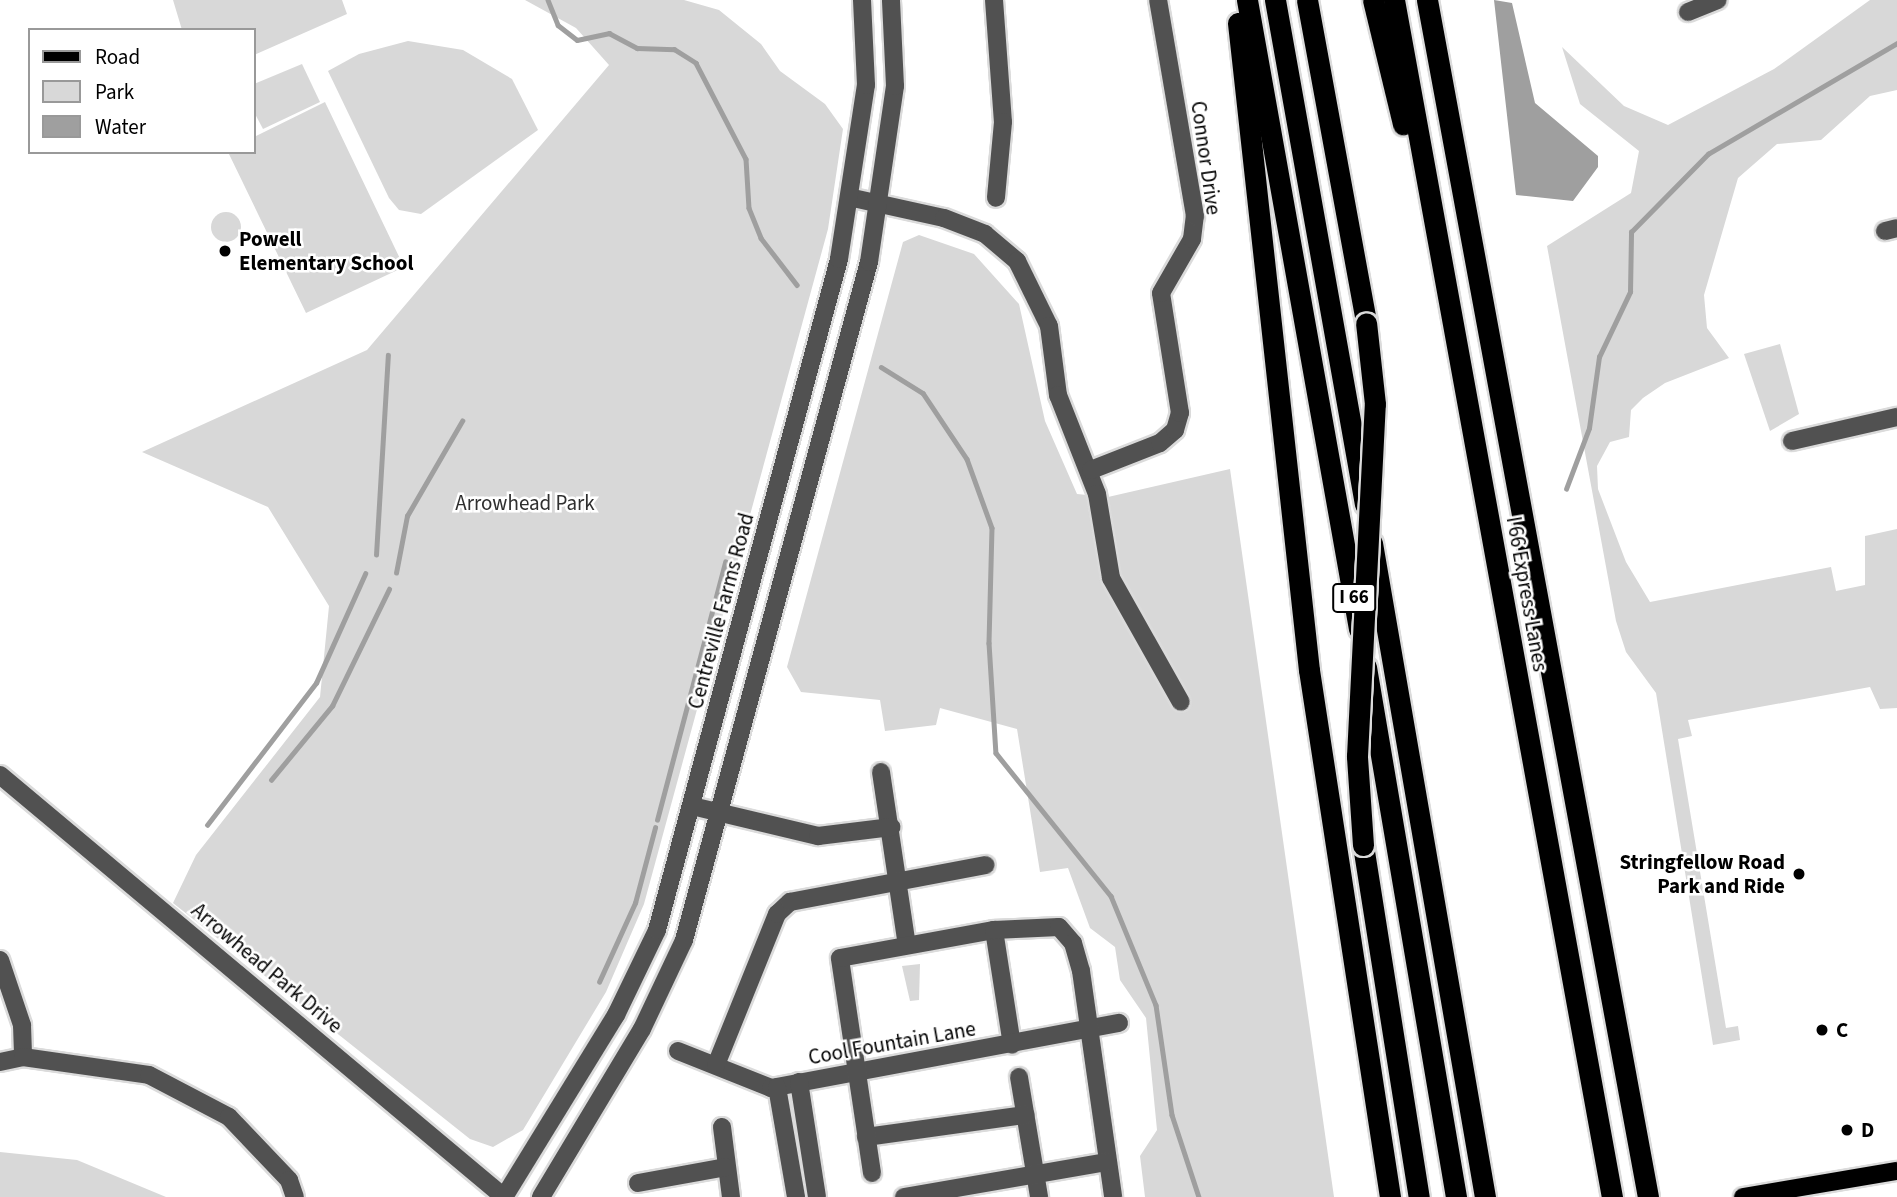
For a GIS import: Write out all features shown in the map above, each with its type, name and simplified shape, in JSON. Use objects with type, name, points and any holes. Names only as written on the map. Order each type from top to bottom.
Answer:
[{"type":"highway","points":[[1236,0],[1309,670],[1390,1197]]},
{"type":"highway","name":"I 66","points":[[1247,0],[1456,1197]]},
{"type":"highway","points":[[1275,0],[1485,1197]]},
{"type":"highway","points":[[1307,0],[1366,323],[1375,404],[1357,755],[1363,845],[1419,1197]]},
{"type":"highway","points":[[1373,0],[1456,340]]},
{"type":"highway","name":"I 66 Express Lanes","points":[[1394,0],[1612,1194]]},
{"type":"highway","points":[[1427,0],[1647,1191]]},
{"type":"main road","points":[[1743,1197],[1897,1171]]},
{"type":"street","name":"Centreville Farms Road","points":[[504,1197],[617,1016],[657,930],[853,198],[866,85],[862,0]]},
{"type":"street","points":[[541,1197],[642,1029],[684,940],[721,815],[881,204],[895,86],[891,0]]},
{"type":"street","points":[[994,0],[1003,122],[996,198]]},
{"type":"street","name":"Connor Drive","points":[[1091,470],[1160,443],[1175,430],[1180,412],[1161,293],[1192,239],[1195,216],[1158,0]]},
{"type":"street","points":[[1688,12],[1718,0]]},
{"type":"street","points":[[853,198],[985,234],[1017,261],[1049,326],[1058,395],[1091,470],[1111,578],[1181,702]]},
{"type":"street","points":[[1792,441],[1897,416]]},
{"type":"street","points":[[881,772],[907,945]]},
{"type":"street","name":"Arrowhead Park Drive","points":[[0,775],[504,1197]]},
{"type":"street","points":[[692,806],[818,836],[891,827]]},
{"type":"street","points":[[716,1065],[777,914],[790,902],[986,865]]},
{"type":"street","points":[[872,1173],[840,958],[994,930],[1059,927],[1073,943],[1089,1027],[1113,1197]]},
{"type":"street","points":[[994,930],[1012,1045]]},
{"type":"street","points":[[0,960],[22,1025],[23,1057]]},
{"type":"street","name":"Cool Fountain Lane","points":[[777,1087],[1119,1023]]},
{"type":"street","points":[[678,1051],[777,1087],[796,1197]]},
{"type":"street","points":[[0,1062],[23,1057],[149,1075],[229,1117],[262,1148],[295,1197]]},
{"type":"street","points":[[1019,1077],[1039,1197]]},
{"type":"street","points":[[799,1083],[817,1197]]},
{"type":"street","points":[[866,1137],[1025,1115]]},
{"type":"street","points":[[722,1127],[731,1197]]},
{"type":"street","points":[[904,1197],[1036,1178],[1107,1162]]},
{"type":"street","points":[[638,1183],[726,1167]]},
{"type":"green space","points":[[173,0],[342,0],[347,14],[256,54],[256,28],[181,28]]},
{"type":"green space","name":"Arrowhead Park","points":[[525,0],[684,0],[719,10],[761,44],[780,71],[825,104],[843,129],[828,229],[644,904],[606,992],[523,1130],[493,1147],[470,1139],[173,903],[196,855],[320,697],[329,606],[268,507],[142,452],[367,350],[609,65],[576,28]]},
{"type":"green space","points":[[1870,0],[1897,0],[1897,90],[1870,96],[1821,140],[1777,144],[1738,178],[1704,295],[1707,328],[1729,358],[1665,383],[1643,398],[1631,410],[1629,437],[1610,442],[1597,466],[1598,489],[1626,562],[1650,602],[1831,567],[1836,591],[1865,585],[1865,536],[1897,529],[1897,708],[1880,709],[1870,687],[1688,720],[1692,736],[1678,739],[1726,1028],[1738,1026],[1740,1040],[1713,1045],[1656,693],[1626,652],[1616,621],[1547,246],[1631,193],[1639,151],[1580,104],[1562,47],[1624,106],[1668,125],[1774,69]]},
{"type":"green space","points":[[408,41],[463,50],[512,79],[538,130],[421,214],[399,210],[389,198],[328,71],[359,54]]},
{"type":"green space","points":[[302,64],[320,102],[263,129],[256,116],[256,83]]},
{"type":"green space","points":[[325,102],[404,267],[306,313],[229,154],[256,154],[256,136]]},
{"type":"green space","points":[[226,212],[237,216],[241,227],[237,238],[226,242],[215,238],[211,227],[215,216]]},
{"type":"green space","points":[[919,235],[974,254],[1019,304],[1045,421],[1077,494],[1108,497],[1230,469],[1334,1197],[1145,1197],[1140,1156],[1157,1130],[1146,1018],[1120,980],[1115,947],[1090,928],[1068,868],[1040,872],[1017,729],[940,708],[936,725],[885,731],[880,700],[801,692],[787,667],[903,242]]},
{"type":"green space","points":[[1780,344],[1799,414],[1770,431],[1744,354]]},
{"type":"green space","points":[[920,964],[919,1000],[910,1001],[902,966]]},
{"type":"green space","points":[[0,1152],[77,1160],[166,1197],[0,1197]]},
{"type":"water","points":[[1494,0],[1512,3],[1535,103],[1598,156],[1598,167],[1573,201],[1516,195]]},
{"type":"waterway","points":[[548,0],[558,25],[577,40],[609,33],[637,48],[674,49],[696,63],[746,159],[749,208],[761,238],[797,285]]},
{"type":"waterway","points":[[1566,489],[1589,428],[1599,357],[1630,292],[1631,232],[1708,154],[1897,43]]},
{"type":"waterway","points":[[376,555],[388,355]]},
{"type":"waterway","points":[[881,367],[923,393],[967,459],[992,528],[989,643],[996,753],[1111,896],[1156,1005],[1172,1115],[1199,1197]]},
{"type":"waterway","points":[[396,573],[407,516],[462,421]]},
{"type":"waterway","points":[[657,820],[725,562]]},
{"type":"waterway","points":[[207,825],[316,683],[365,574]]},
{"type":"waterway","points":[[271,780],[332,706],[389,589]]},
{"type":"waterway","points":[[599,982],[635,903],[655,828]]},
{"type":"place","name":"Powell Elementary School","points":[[225,251]]},
{"type":"place","name":"Stringfellow Road Park and Ride","points":[[1799,874]]},
{"type":"place","name":"C","points":[[1822,1030]]},
{"type":"place","name":"D","points":[[1847,1130]]}]
